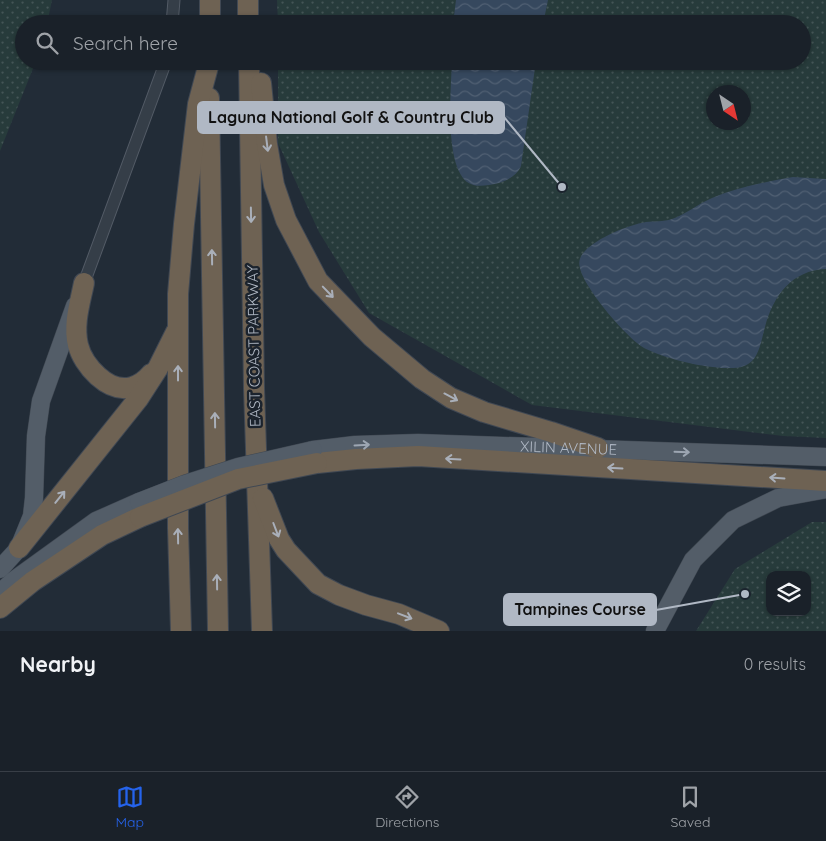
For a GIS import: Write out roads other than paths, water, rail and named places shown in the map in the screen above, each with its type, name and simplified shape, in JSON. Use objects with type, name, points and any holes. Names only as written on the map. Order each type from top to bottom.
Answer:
[{"type":"highway","points":[[210,0],[210,15]]},
{"type":"highway","points":[[248,0],[248,15]]},
{"type":"highway","points":[[181,631],[178,528],[178,294],[198,104],[207,70]]},
{"type":"highway","points":[[209,70],[218,631]]},
{"type":"highway","name":"EAST COAST PARKWAY","points":[[249,70],[254,378],[262,631]]},
{"type":"highway","points":[[258,70],[274,185],[286,220],[318,281],[372,337],[422,379],[451,398],[484,412],[598,448]]},
{"type":"highway","points":[[84,283],[76,323],[76,333],[82,354],[94,373],[112,385],[130,388],[146,379],[158,368]]},
{"type":"highway","points":[[18,548],[112,433],[138,398],[158,368],[178,328]]},
{"type":"highway","points":[[0,608],[33,581],[140,510],[315,457],[356,459],[418,456],[826,481]]},
{"type":"highway","points":[[258,485],[279,539],[286,550],[318,584],[339,595],[399,614],[438,631]]},
{"type":"main road","points":[[0,569],[18,548],[32,516],[36,436],[41,401],[84,283]]},
{"type":"main road","name":"XILIN AVENUE","points":[[315,457],[355,445],[418,443],[826,457]]},
{"type":"main road","points":[[656,631],[693,560],[733,520],[778,498],[826,490]]},
{"type":"main road","points":[[0,593],[13,581],[96,521],[140,510]]},
{"type":"street","points":[[173,15],[174,0]]},
{"type":"street","points":[[84,283],[163,70]]},
{"type":"water","points":[[456,0],[548,0],[545,15],[454,15]]},
{"type":"water","points":[[452,70],[535,70],[521,166],[516,174],[504,181],[489,185],[481,186],[467,182],[460,173],[455,159],[450,125]]},
{"type":"water","points":[[793,177],[826,179],[826,269],[803,274],[779,295],[773,305],[757,354],[746,365],[734,368],[718,368],[697,365],[646,349],[618,325],[589,288],[583,277],[579,264],[582,255],[597,241],[613,233],[646,222],[672,219],[722,194]]},
{"type":"place","name":"Laguna National Golf & Country Club","points":[[562,187]]},
{"type":"place","name":"Tampines Course","points":[[745,594]]}]
